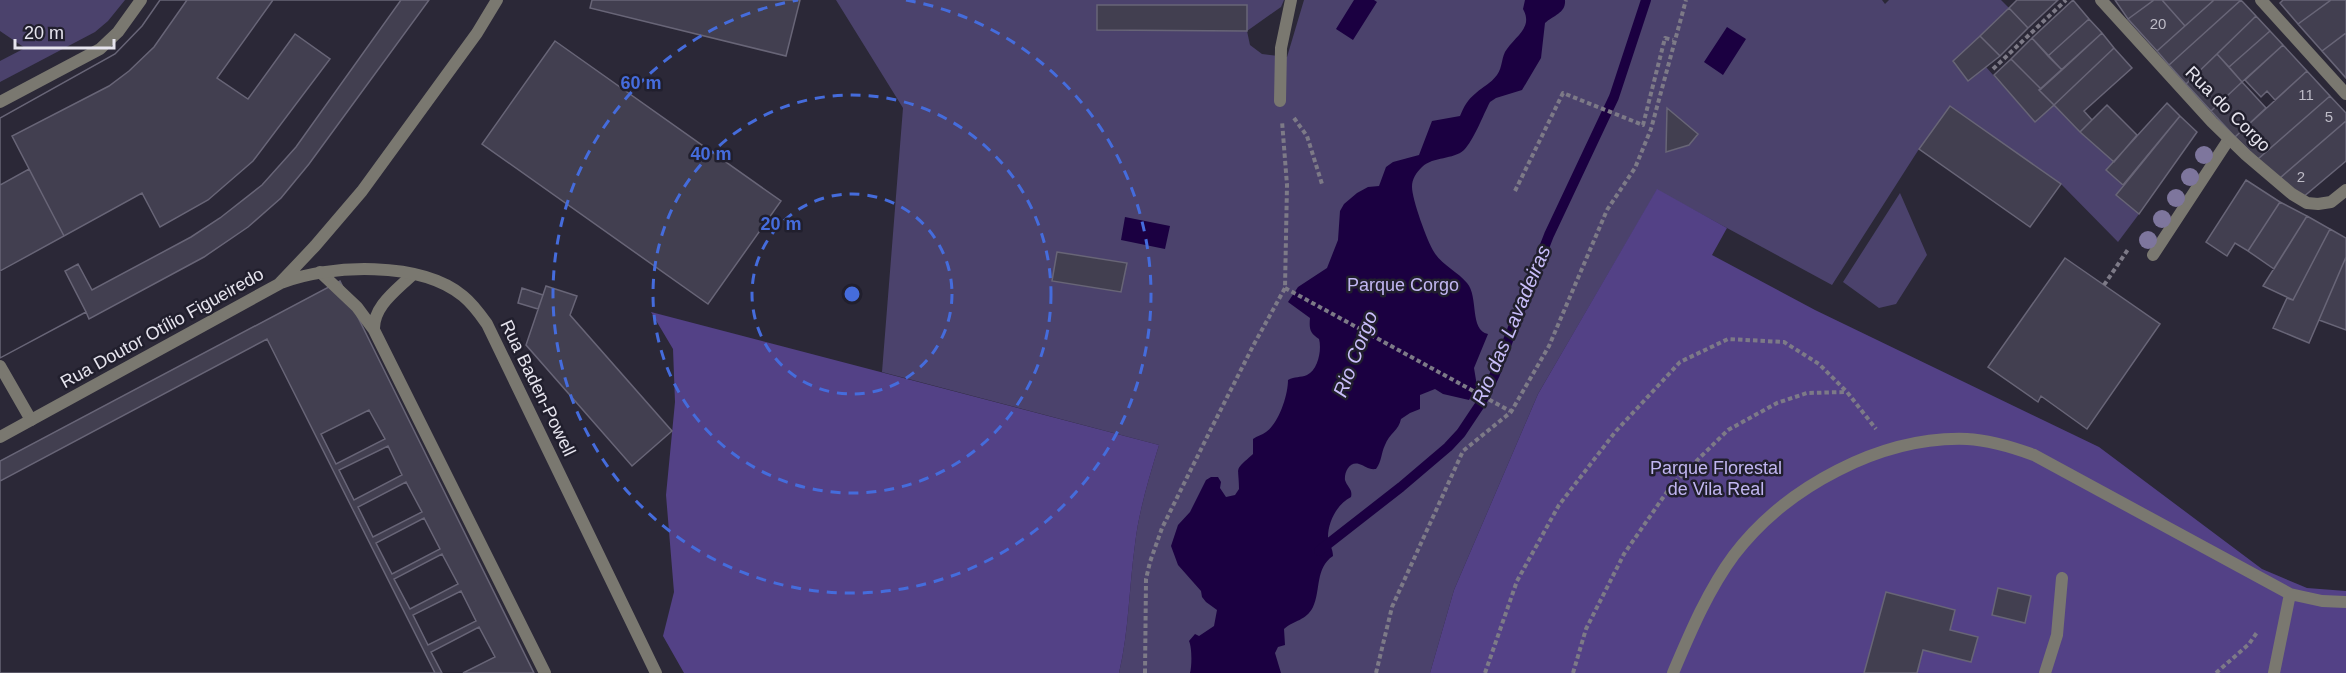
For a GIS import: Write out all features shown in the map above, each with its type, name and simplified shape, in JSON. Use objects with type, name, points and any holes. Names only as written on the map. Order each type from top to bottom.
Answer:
[{"type":"street","points":[[0,102],[100,49],[118,32],[141,0]]},
{"type":"street","name":"Rua Doutor Otílio Figueiredo","points":[[0,437],[279,284],[362,191],[477,33],[497,0]]},
{"type":"street","points":[[1280,101],[1281,48],[1291,0]]},
{"type":"street","name":"Rua do Corgo","points":[[2101,0],[2229,139],[2301,200],[2313,204],[2325,204],[2346,190]]},
{"type":"street","points":[[2261,0],[2346,94]]},
{"type":"street","points":[[2154,255],[2229,139]]},
{"type":"street","name":"Rua Baden-Powell","points":[[279,284],[320,272],[353,268],[411,275],[448,286],[463,296],[487,324],[656,673]]},
{"type":"street","points":[[320,272],[357,307],[374,330],[545,673]]},
{"type":"street","points":[[374,330],[378,311],[411,275]]},
{"type":"street","points":[[0,366],[31,420]]},
{"type":"street","points":[[1673,673],[1718,580],[1748,538],[1788,503],[1826,477],[1849,465],[1891,449],[1920,442],[1968,439],[2014,448],[2034,455],[2290,594],[2322,601],[2346,602]]},
{"type":"street","points":[[2045,673],[2057,635],[2062,578]]},
{"type":"street","points":[[2274,673],[2290,594]]},
{"type":"path","points":[[1376,673],[1392,607],[1463,451],[1511,412],[1549,346],[1607,210],[1635,168],[1651,129],[1686,0]]},
{"type":"path","points":[[1993,69],[2066,0]]},
{"type":"path","points":[[1515,191],[1563,93],[1643,125],[1665,38],[1674,39]]},
{"type":"path","points":[[1280,101],[1307,136],[1322,184]]},
{"type":"path","points":[[1145,673],[1146,579],[1162,528],[1253,346],[1285,288],[1287,185],[1280,101]]},
{"type":"path","points":[[1285,288],[1511,412]]},
{"type":"path","points":[[1485,673],[1517,581],[1559,505],[1616,431],[1680,362],[1728,339],[1784,342],[1819,364],[1847,392],[1891,449]]},
{"type":"path","points":[[1573,673],[1586,629],[1624,554],[1671,486],[1728,430],[1776,403],[1807,393],[1847,392]]},
{"type":"path","points":[[2216,673],[2249,644],[2259,630]]},
{"type":"green space","points":[[0,0],[125,0],[108,21],[95,32],[0,82],[0,61],[25,48],[0,31]]},
{"type":"green space","name":"Parque Corgo","points":[[836,0],[1284,0],[1281,7],[1247,31],[1250,45],[1262,54],[1287,57],[1304,0],[1882,0],[1885,4],[1889,0],[2001,0],[2009,8],[1953,62],[1968,81],[1986,67],[2035,122],[2054,105],[2114,162],[2106,170],[2123,185],[2116,195],[2139,214],[2118,242],[2061,184],[1950,106],[1919,149],[1832,285],[1657,190],[1538,394],[1454,590],[1430,673],[1119,673],[1125,641],[1137,531],[1159,445],[882,372],[903,108]],"holes":[[[1667,109],[1689,145],[1666,152]]]},
{"type":"green space","name":"Parque Florestal de Vila Real","points":[[1657,189],[1727,228],[1712,255],[1815,310],[2099,447],[2262,569],[2307,588],[2346,591],[2346,673],[1430,673],[1454,590],[1538,394]]},
{"type":"green space","points":[[1900,193],[1927,255],[1896,304],[1879,308],[1843,282]]},
{"type":"green space","points":[[651,312],[1159,445],[1137,531],[1125,641],[1119,673],[684,673],[663,636],[674,592],[666,495],[675,402],[673,349]]},
{"type":"water","points":[[1354,0],[1377,2],[1353,40],[1336,29]]},
{"type":"water","name":"Rio Corgo","points":[[1525,0],[1565,0],[1565,4],[1561,11],[1545,23],[1541,58],[1522,90],[1490,102],[1468,146],[1460,153],[1438,159],[1422,167],[1412,184],[1417,210],[1431,247],[1437,256],[1471,289],[1478,326],[1488,334],[1474,368],[1477,386],[1469,400],[1443,394],[1435,389],[1420,395],[1420,409],[1401,419],[1387,441],[1376,469],[1356,463],[1348,468],[1345,480],[1351,490],[1351,497],[1338,509],[1328,531],[1333,556],[1323,567],[1310,612],[1284,629],[1285,645],[1278,647],[1275,653],[1281,673],[1190,673],[1189,641],[1195,634],[1199,636],[1214,626],[1217,610],[1206,602],[1201,591],[1178,565],[1171,546],[1178,525],[1190,512],[1206,480],[1218,477],[1221,482],[1220,488],[1226,497],[1235,495],[1239,489],[1238,469],[1253,454],[1253,439],[1271,428],[1279,416],[1288,380],[1307,375],[1314,369],[1319,354],[1319,339],[1311,330],[1310,318],[1288,302],[1298,287],[1327,268],[1338,240],[1340,211],[1344,204],[1368,187],[1379,186],[1386,167],[1393,162],[1419,155],[1432,121],[1460,116],[1470,98],[1497,75],[1505,52],[1525,26],[1526,15],[1523,9]]},
{"type":"water","points":[[1727,27],[1746,39],[1723,75],[1704,62]]},
{"type":"water","points":[[1125,217],[1170,226],[1165,249],[1121,240]]},
{"type":"building","points":[[160,0],[429,0],[309,164],[281,198],[248,227],[204,257],[89,319],[86,312],[0,358],[0,118],[115,54],[142,26]]},
{"type":"building","points":[[160,0],[401,0],[296,147],[262,185],[220,218],[191,237],[92,290],[78,264],[65,271],[86,312],[0,358],[0,118],[115,54],[142,26]]},
{"type":"building","points":[[187,0],[273,0],[217,78],[248,99],[295,34],[330,59],[253,161],[208,200],[160,227],[142,193],[64,236],[12,136],[109,86],[129,71],[154,47]]},
{"type":"building","points":[[592,0],[800,0],[786,56],[590,8]]},
{"type":"building","points":[[2017,0],[2058,0],[2028,28],[2009,8]]},
{"type":"building","points":[[2073,0],[2089,19],[2048,56],[2032,38]]},
{"type":"building","points":[[2115,0],[2154,0],[2128,19]]},
{"type":"building","points":[[2154,0],[2162,0],[2185,26],[2157,51],[2128,19]]},
{"type":"building","points":[[2162,0],[2214,0],[2185,26]]},
{"type":"building","points":[[2214,0],[2241,0],[2169,65],[2157,51]]},
{"type":"building","points":[[2241,0],[2256,16],[2186,84],[2169,65]]},
{"type":"building","points":[[2283,0],[2331,0],[2298,24],[2280,3]]},
{"type":"building","points":[[2331,0],[2346,0],[2346,33],[2322,51],[2298,24]]},
{"type":"building","points":[[1097,5],[1247,5],[1247,31],[1097,30]]},
{"type":"building","points":[[2009,8],[2028,28],[2000,56],[1980,36]]},
{"type":"building","points":[[2256,16],[2270,31],[2229,67],[2217,54]]},
{"type":"building","points":[[2089,19],[2102,33],[2062,70],[2048,56]]},
{"type":"building","points":[[2270,31],[2283,45],[2242,82],[2229,67]]},
{"type":"building","points":[[2102,33],[2114,48],[2054,105],[2039,90]]},
{"type":"building","points":[[2346,33],[2346,78],[2322,51]]},
{"type":"building","points":[[1980,36],[2000,56],[1968,81],[1953,61]]},
{"type":"building","points":[[2032,38],[2062,70],[2041,89],[2011,59]]},
{"type":"building","points":[[555,41],[781,201],[708,304],[482,144]]},
{"type":"building","points":[[2283,45],[2307,71],[2275,100],[2267,91],[2261,97],[2245,80]]},
{"type":"building","points":[[2114,48],[2132,68],[2084,111],[2092,120],[2080,132],[2054,105]]},
{"type":"building","points":[[2217,54],[2242,82],[2211,111],[2186,84]]},
{"type":"building","points":[[2011,59],[2054,105],[2035,122],[1994,75]]},
{"type":"building","points":[[2307,71],[2330,96],[2258,159],[2235,137]]},
{"type":"building","points":[[2242,82],[2266,108],[2235,137],[2211,111]]},
{"type":"building","points":[[2330,96],[2346,113],[2346,121],[2280,178],[2258,159]]},
{"type":"building","points":[[2167,103],[2180,116],[2123,185],[2106,170]]},
{"type":"building","points":[[2107,105],[2137,135],[2114,162],[2080,132]]},
{"type":"building","points":[[1950,106],[2061,184],[2030,227],[1919,149]]},
{"type":"building","points":[[1667,108],[1698,134],[1689,145],[1666,152]]},
{"type":"building","points":[[2180,116],[2197,132],[2139,214],[2116,195]]},
{"type":"building","points":[[2346,121],[2346,161],[2302,198],[2280,178]]},
{"type":"building","points":[[29,169],[64,236],[0,271],[0,185]]},
{"type":"building","points":[[2246,180],[2280,202],[2248,251],[2235,243],[2227,256],[2206,242]]},
{"type":"building","points":[[2280,202],[2307,216],[2274,269],[2248,251]]},
{"type":"building","points":[[2307,216],[2330,229],[2293,300],[2263,286]]},
{"type":"building","points":[[2330,229],[2346,238],[2346,257],[2309,343],[2273,328],[2287,298],[2293,300]]},
{"type":"building","points":[[1057,252],[1127,263],[1121,292],[1052,281]]},
{"type":"building","points":[[2346,257],[2346,330],[2319,320]]},
{"type":"building","points":[[2065,258],[2160,324],[2087,429],[2041,396],[2038,402],[1988,367]]},
{"type":"building","points":[[340,281],[534,673],[463,673],[495,657],[479,627],[431,652],[442,673],[0,673],[0,461]],"holes":[[[369,410],[385,439],[336,464],[321,434]],[[388,446],[402,475],[354,500],[339,470]],[[406,482],[422,512],[373,537],[358,507]],[[424,518],[440,549],[392,574],[376,543]],[[442,554],[458,584],[410,609],[394,579]],[[461,591],[476,621],[428,645],[413,615]]]},
{"type":"building","points":[[546,286],[577,296],[570,315],[672,431],[632,466],[526,345]]},
{"type":"building","points":[[522,288],[543,295],[538,309],[518,303]]},
{"type":"building","points":[[267,339],[435,673],[0,673],[0,481]]},
{"type":"building","points":[[1998,588],[2031,596],[2025,623],[1992,615]]},
{"type":"building","points":[[1886,592],[1955,610],[1950,630],[1978,637],[1971,662],[1923,650],[1917,673],[1864,673]]},
{"type":"waterway","name":"Rio das Lavadeiras","points":[[1319,551],[1448,447],[1461,433],[1481,403],[1495,374],[1549,235],[1614,97],[1646,0]]}]
